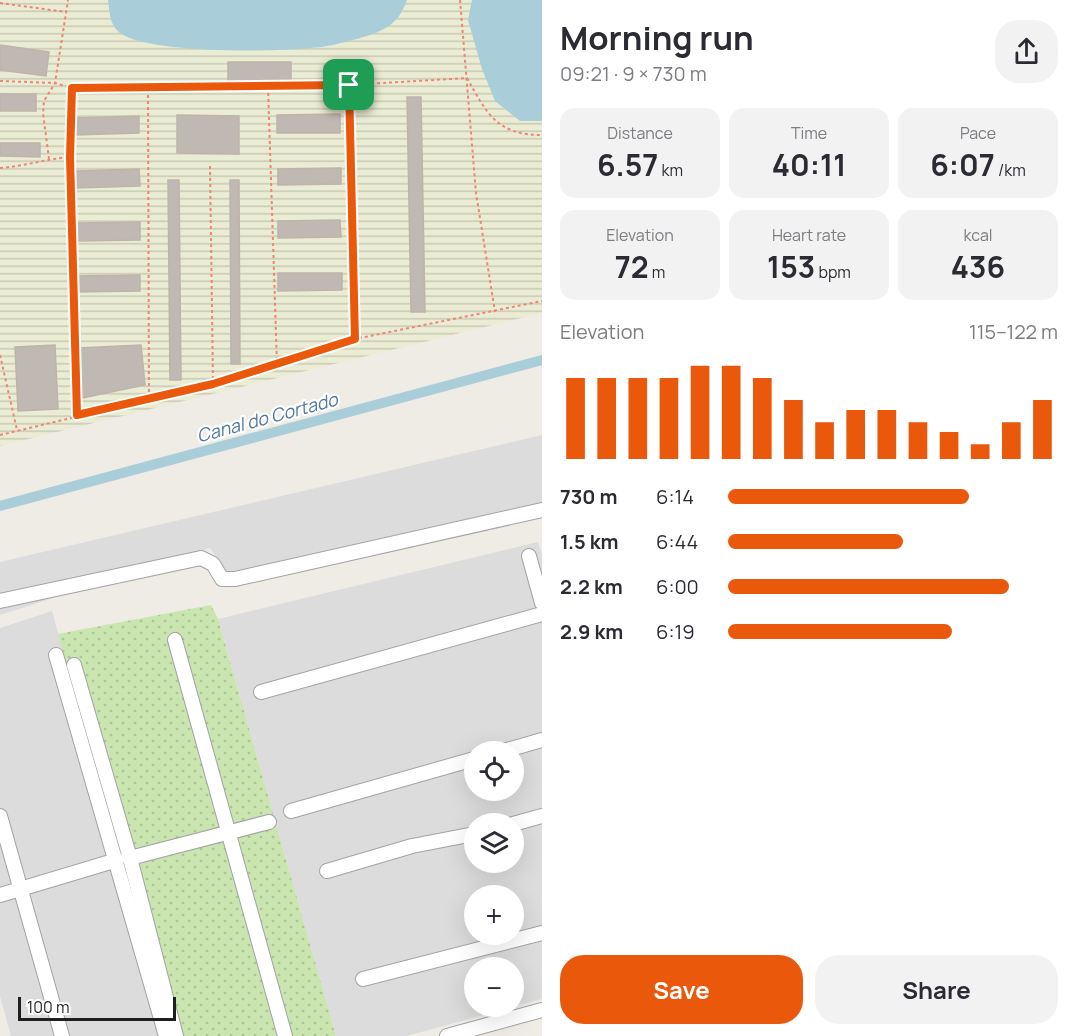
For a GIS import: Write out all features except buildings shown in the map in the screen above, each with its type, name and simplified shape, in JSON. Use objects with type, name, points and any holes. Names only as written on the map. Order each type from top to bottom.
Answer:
[{"type":"street","points":[[0,601],[201,558],[213,564],[222,579],[235,579],[542,510]]},
{"type":"street","points":[[529,556],[542,603]]},
{"type":"street","points":[[261,692],[542,614]]},
{"type":"street","points":[[176,640],[285,1036]]},
{"type":"street","points":[[56,655],[123,859],[176,1036]]},
{"type":"street","points":[[74,664],[166,1036]]},
{"type":"street","points":[[524,745],[542,740]]},
{"type":"street","points":[[291,811],[464,762]]},
{"type":"street","points":[[0,816],[62,1036]]},
{"type":"street","points":[[524,821],[542,816]]},
{"type":"street","points":[[0,895],[123,859],[269,822]]},
{"type":"street","points":[[327,872],[412,846],[464,836]]},
{"type":"street","points":[[363,979],[542,933]]},
{"type":"street","points":[[447,1036],[542,1010]]},
{"type":"path","points":[[49,159],[44,107],[49,90],[55,83],[68,0]]},
{"type":"path","points":[[460,0],[476,193],[495,312]]},
{"type":"path","points":[[0,3],[66,12]]},
{"type":"path","points":[[0,81],[55,83],[72,88],[148,89],[349,85],[467,78]]},
{"type":"path","points":[[467,78],[488,115],[499,124],[515,132],[542,135]]},
{"type":"path","points":[[349,85],[355,339]]},
{"type":"path","points":[[268,87],[277,365]]},
{"type":"path","points":[[72,88],[70,157],[77,415]]},
{"type":"path","points":[[148,89],[149,400]]},
{"type":"path","points":[[0,168],[34,165],[49,159],[70,157]]},
{"type":"path","points":[[210,166],[213,384]]},
{"type":"path","points":[[0,435],[213,384],[355,339],[542,301]]},
{"type":"path","points":[[0,355],[17,430]]},
{"type":"shaded area","points":[[542,435],[542,507],[506,517],[227,573],[210,548],[0,615],[0,562]]},
{"type":"shaded area","points":[[538,542],[542,554],[542,999],[524,1004],[524,957],[464,957],[464,1017],[476,1017],[407,1036],[336,1036],[218,619]]},
{"type":"shaded area","points":[[52,611],[170,1036],[11,1036],[0,996],[0,628]]},
{"type":"green space","points":[[0,0],[542,0],[542,313],[0,446]]},
{"type":"green space","points":[[211,605],[218,619],[336,1036],[170,1036],[58,634]]},
{"type":"water","points":[[108,0],[407,0],[395,21],[371,35],[314,48],[257,51],[191,49],[136,40],[120,33],[114,26]]},
{"type":"water","points":[[472,0],[542,0],[542,121],[520,121],[495,101],[482,69],[468,20]]},
{"type":"waterway","name":"Canal do Cortado","points":[[0,506],[542,360]]},
{"type":"route","points":[[349,85],[355,339],[213,384],[77,415],[70,157],[72,88],[148,89],[349,85]]}]
